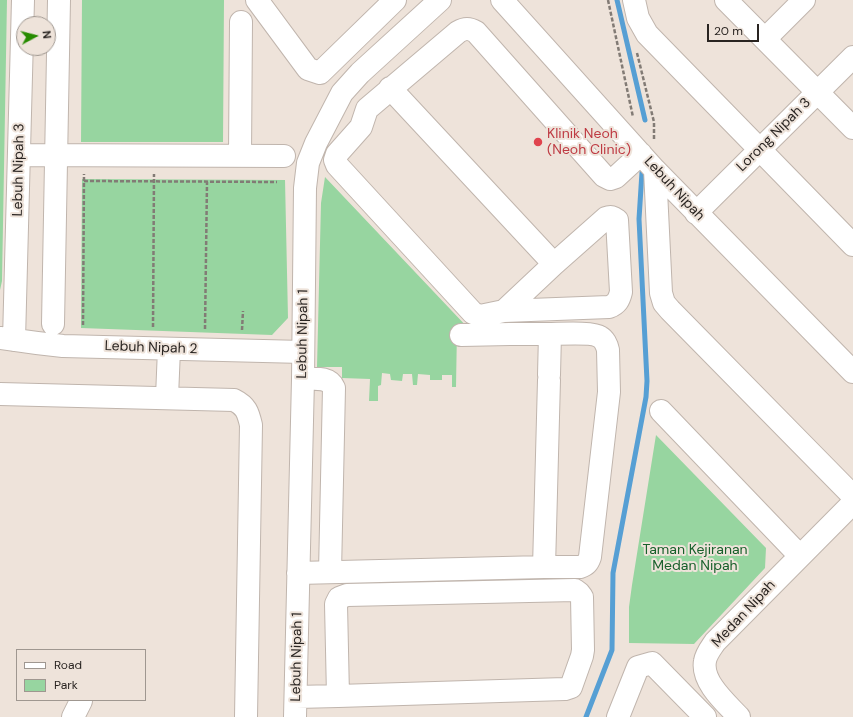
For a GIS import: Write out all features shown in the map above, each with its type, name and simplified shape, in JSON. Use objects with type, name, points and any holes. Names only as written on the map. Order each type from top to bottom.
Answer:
[{"type":"street","name":"Lebuh Nipah 3","points":[[7,339],[19,155],[23,0]]},
{"type":"street","points":[[53,324],[59,0]]},
{"type":"street","points":[[257,0],[308,69],[320,73],[367,109]]},
{"type":"street","points":[[320,73],[395,0]]},
{"type":"street","name":"Lebuh Nipah 1","points":[[296,707],[303,380],[305,188],[308,163],[316,143],[344,91],[360,73],[440,0]]},
{"type":"street","name":"Lebuh Nipah","points":[[502,0],[643,156],[853,372]]},
{"type":"street","points":[[634,0],[638,18],[647,34],[853,245]]},
{"type":"street","points":[[726,0],[853,128]]},
{"type":"street","points":[[765,39],[804,0]]},
{"type":"street","points":[[240,156],[241,22]]},
{"type":"street","points":[[504,312],[554,264],[606,218],[610,217],[617,220],[621,292],[619,300],[615,304],[609,307],[504,312],[480,316],[473,313],[337,165],[335,160],[337,154],[361,127],[367,109],[458,32],[463,29],[471,29],[476,32],[604,176],[610,179],[616,177],[643,156]]},
{"type":"street","name":"Lorong Nipah 3","points":[[696,212],[853,57]]},
{"type":"street","points":[[390,88],[554,264]]},
{"type":"street","points":[[19,155],[284,156]]},
{"type":"street","points":[[643,156],[661,293],[664,303],[853,496]]},
{"type":"street","points":[[544,567],[550,334]]},
{"type":"street","points":[[298,572],[580,567],[588,562],[590,557],[609,392],[608,350],[606,343],[600,337],[593,335],[461,335]]},
{"type":"street","name":"Lebuh Nipah 2","points":[[7,339],[63,346],[303,352]]},
{"type":"street","points":[[167,397],[168,349]]},
{"type":"street","points":[[303,380],[327,379],[331,382],[334,388],[330,572]]},
{"type":"street","points":[[0,394],[167,397],[234,400],[243,404],[247,410],[251,433],[246,717]]},
{"type":"street","points":[[661,411],[800,556]]},
{"type":"street","name":"Medan Nipah","points":[[739,717],[712,688],[704,662],[708,653],[715,642],[853,503]]},
{"type":"street","points":[[296,707],[338,696],[565,689],[571,687],[582,656],[582,598],[575,590],[347,595],[339,598],[336,604],[338,696]]},
{"type":"street","points":[[618,717],[638,667],[652,663],[705,717]]},
{"type":"path","points":[[608,0],[643,156]]},
{"type":"path","points":[[637,50],[654,122],[643,156]]},
{"type":"path","points":[[53,324],[83,325],[84,180],[277,182]]},
{"type":"path","points":[[153,327],[154,180]]},
{"type":"path","points":[[198,328],[206,329],[207,182]]},
{"type":"path","points":[[235,330],[242,330],[243,311]]},
{"type":"path","points":[[145,327],[160,328]]},
{"type":"green space","points":[[0,0],[7,0],[2,281],[0,290]]},
{"type":"green space","points":[[82,0],[224,0],[223,142],[81,142]]},
{"type":"green space","points":[[325,177],[469,329],[457,329],[456,387],[452,387],[452,375],[442,375],[442,380],[430,380],[430,375],[418,374],[417,385],[413,385],[412,374],[403,374],[402,381],[391,380],[390,374],[382,373],[381,385],[378,386],[378,401],[369,401],[370,379],[342,378],[342,367],[317,367],[321,203]]},
{"type":"green space","points":[[82,179],[285,180],[288,318],[272,335],[81,328]]},
{"type":"green space","name":"Taman Kejiranan Medan Nipah","points":[[656,435],[766,548],[765,568],[694,644],[629,643],[629,607]]},
{"type":"waterway","points":[[617,0],[645,120]]},
{"type":"waterway","points":[[586,717],[612,650],[613,573],[646,397],[647,381],[639,219],[642,172]]},
{"type":"place","name":"Klinik Neoh (Neoh Clinic)","points":[[538,142]]}]
